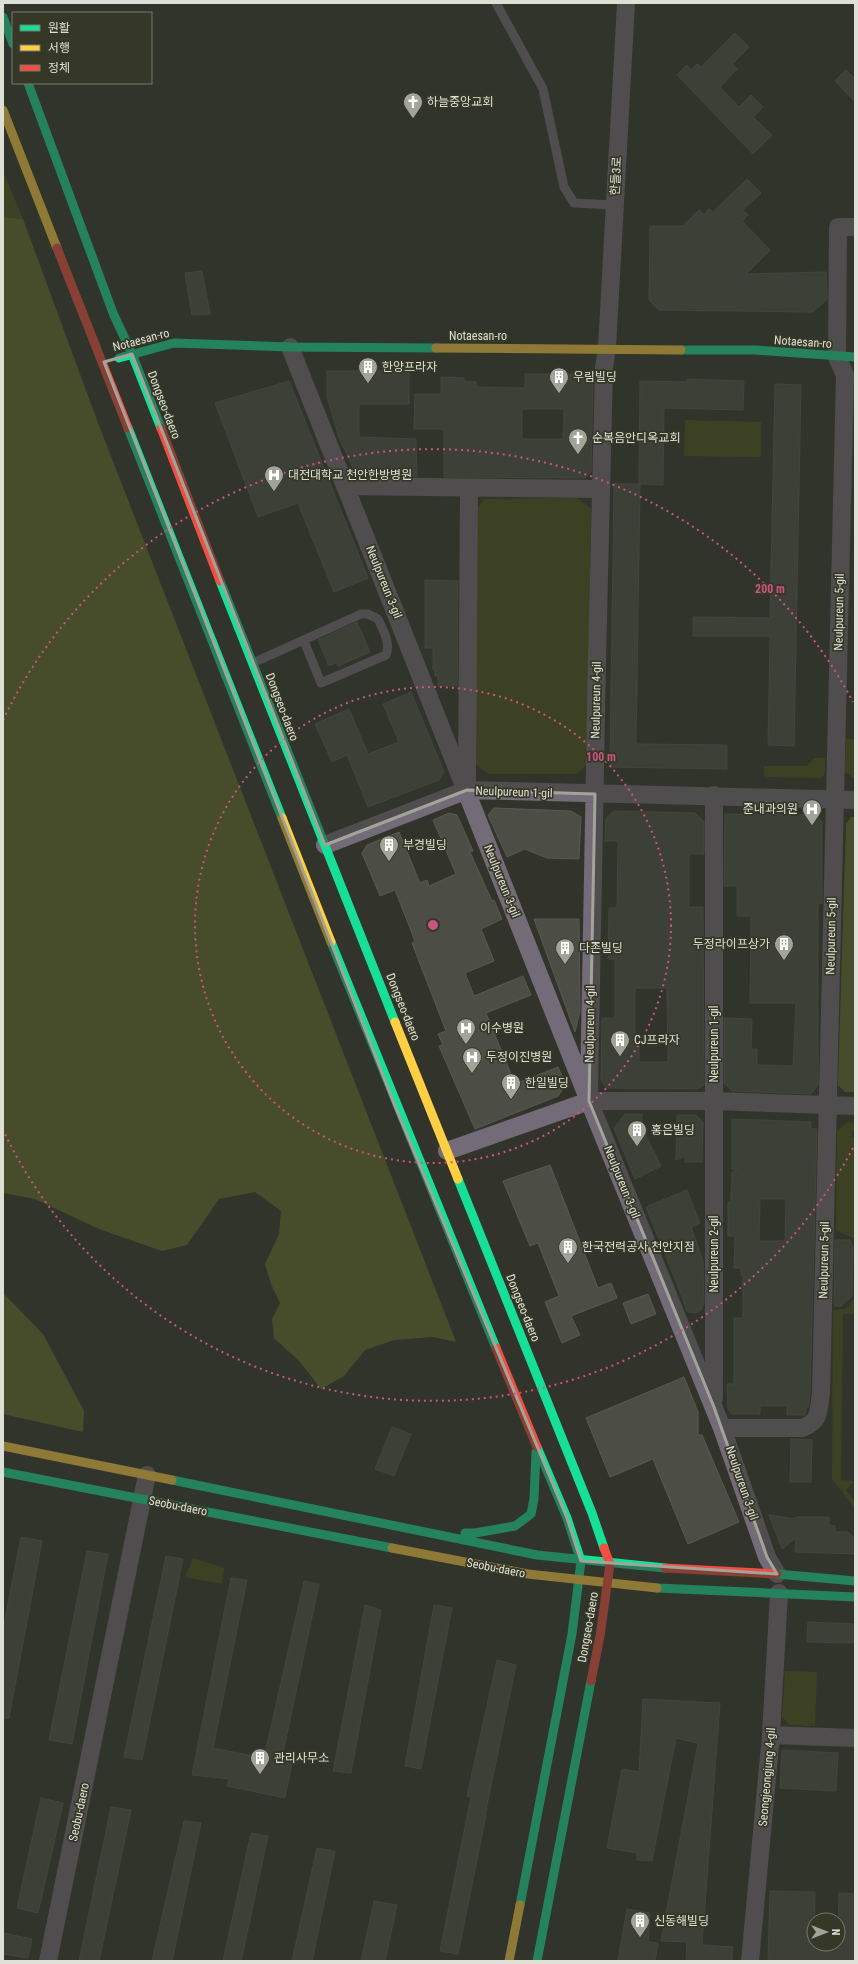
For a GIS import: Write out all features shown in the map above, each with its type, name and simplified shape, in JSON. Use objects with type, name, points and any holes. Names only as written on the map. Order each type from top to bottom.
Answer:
[{"type":"main road","points":[[3,17],[12,41]]},
{"type":"main road","name":"Dongseo-daero","points":[[28,84],[114,312],[132,354],[252,663],[589,1505],[610,1564],[600,1636],[537,1961]]},
{"type":"main road","name":"Dongseo-daero","points":[[3,110],[104,362],[395,1106],[567,1518],[581,1561],[572,1634],[509,1961]]},
{"type":"main road","name":"Notaesan-ro","points":[[104,362],[174,343],[290,347],[755,350],[855,357]]},
{"type":"main road","name":"Seobu-daero","points":[[3,1446],[537,1555],[656,1568],[777,1574],[855,1581]]},
{"type":"main road","points":[[424,1532],[475,1533],[515,1526],[531,1514],[534,1499],[536,1446]]},
{"type":"main road","name":"Seobu-daero","points":[[3,1472],[528,1574],[579,1582],[657,1588],[855,1597]]},
{"type":"street","name":"한들3로","points":[[607,348],[626,3]]},
{"type":"street","points":[[837,356],[838,227],[855,227]]},
{"type":"street","name":"Neulpureun 3-gil","points":[[290,347],[589,1100],[714,1407],[768,1557],[777,1574]]},
{"type":"street","name":"Neulpureun 4-gil","points":[[589,1100],[600,489],[604,368],[607,348]]},
{"type":"street","name":"Neulpureun 5-gil","points":[[722,1428],[802,1428],[811,1425],[818,1418],[821,1393],[845,375],[837,356]]},
{"type":"street","points":[[345,486],[600,489]]},
{"type":"street","name":"Neulpureun 3-gil","points":[[467,790],[468,488]]},
{"type":"street","name":"Neulpureun 1-gil","points":[[325,845],[467,790],[595,794],[714,795],[855,800]]},
{"type":"street","name":"Neulpureun 1-gil","points":[[714,795],[714,1101]]},
{"type":"street","points":[[447,1151],[589,1100],[714,1101],[855,1106]]},
{"type":"street","name":"Neulpureun 2-gil","points":[[714,1101],[714,1407]]},
{"type":"street","name":"Seobu-daero","points":[[48,1961],[147,1475]]},
{"type":"street","name":"Seongjeongjung 4-gil","points":[[750,1961],[771,1735],[779,1593]]},
{"type":"street","points":[[771,1735],[855,1738]]},
{"type":"lane","points":[[496,3],[542,89],[564,187],[574,204],[614,205]]},
{"type":"lane","points":[[252,663],[304,641],[361,614],[368,614],[378,619],[388,643],[386,655],[321,683],[304,641]]},
{"type":"highlighted area","points":[[132,354],[325,845],[467,790],[595,794],[589,1101],[714,1407],[767,1557],[777,1574],[581,1561],[567,1518],[395,1106],[104,362]]},
{"type":"green space","points":[[3,171],[23,219],[3,217]]},
{"type":"green space","points":[[3,217],[23,219],[98,423],[456,1342],[433,1337],[394,1340],[365,1350],[344,1376],[321,1389],[300,1362],[274,1338],[272,1319],[280,1303],[271,1284],[265,1264],[279,1234],[281,1211],[255,1192],[219,1199],[187,1245],[162,1251],[99,1229],[35,1199],[3,1193]]},
{"type":"green space","points":[[685,420],[761,422],[761,457],[684,456]]},
{"type":"green space","points":[[577,498],[591,508],[587,764],[577,774],[488,774],[475,763],[477,508],[484,499]]},
{"type":"green space","points":[[846,739],[855,739],[855,779],[845,772]]},
{"type":"green space","points":[[814,758],[825,758],[825,774],[820,778],[767,777],[764,775],[764,766],[807,766]]},
{"type":"green space","points":[[851,817],[855,817],[855,1092],[845,1092],[838,1085],[846,824]]},
{"type":"green space","points":[[847,1122],[855,1123],[855,1131],[852,1131],[852,1137],[855,1137],[855,1239],[836,1230],[837,1131]]},
{"type":"green space","points":[[3,1293],[43,1334],[84,1411],[83,1432],[3,1414]]},
{"type":"green space","points":[[855,1299],[855,1314],[843,1314],[841,1480],[852,1481],[853,1483],[846,1490],[855,1502],[855,1508],[832,1479],[833,1310],[845,1309]]},
{"type":"green space","points":[[193,1558],[224,1568],[222,1584],[185,1577]]},
{"type":"green space","points":[[785,1671],[817,1672],[815,1726],[789,1725],[782,1716]]},
{"type":"building","points":[[735,33],[749,47],[732,64],[737,69],[720,87],[739,107],[751,95],[763,107],[753,117],[772,135],[753,154],[677,75],[687,65],[691,70],[697,64],[701,67]]},
{"type":"building","points":[[846,70],[855,79],[855,102],[835,81]]},
{"type":"building","points":[[747,179],[761,193],[743,210],[748,215],[742,221],[770,250],[746,274],[826,272],[827,299],[813,312],[659,310],[649,300],[650,226],[683,226],[699,210],[704,215],[709,209],[713,212]]},
{"type":"building","points":[[202,271],[210,314],[192,315],[185,273]]},
{"type":"building","points":[[327,371],[409,371],[409,404],[359,404],[359,437],[416,439],[417,476],[362,476],[361,473],[354,470],[339,437],[327,397]]},
{"type":"building","points":[[525,374],[582,374],[593,382],[591,472],[585,478],[444,477],[444,429],[414,429],[415,394],[441,394],[441,377],[464,378],[464,381],[476,382],[476,387],[525,388]],"holes":[[[522,409],[564,409],[563,439],[522,439]]]},
{"type":"building","points":[[687,379],[744,381],[743,410],[664,408],[663,485],[639,484],[640,381],[686,382]]},
{"type":"building","points":[[289,381],[368,578],[334,592],[298,503],[258,517],[215,403]]},
{"type":"building","points":[[775,384],[801,385],[794,746],[768,745],[770,636],[693,636],[693,617],[770,618]]},
{"type":"building","points":[[614,484],[640,484],[636,744],[727,745],[727,769],[610,767]]},
{"type":"building","points":[[425,580],[458,581],[457,686],[438,686],[438,676],[435,676],[435,669],[433,669],[433,648],[425,648]]},
{"type":"building","points":[[357,622],[370,652],[338,666],[336,663],[329,666],[318,640]]},
{"type":"building","points":[[411,692],[444,772],[439,780],[368,807],[347,755],[332,762],[315,724],[349,709],[368,754],[399,742],[383,704]]},
{"type":"building","points":[[494,808],[571,811],[581,817],[579,859],[547,858],[525,849],[507,857],[488,815]]},
{"type":"building","points":[[614,811],[695,813],[704,822],[704,854],[689,854],[689,907],[703,907],[704,1085],[698,1089],[606,1088],[601,1079],[602,1018],[615,1018],[615,959],[608,959],[609,908],[617,908],[618,841],[605,841],[606,818]],"holes":[[[635,988],[667,988],[668,1062],[639,1062],[639,1035],[635,1035]]]},
{"type":"building","points":[[449,813],[457,815],[473,851],[470,852],[492,901],[494,900],[502,919],[481,929],[494,961],[465,973],[474,996],[523,976],[531,995],[486,1013],[515,1084],[558,1067],[566,1085],[558,1096],[475,1129],[439,1046],[443,1045],[438,1034],[446,1031],[412,943],[415,941],[395,890],[380,896],[362,853],[367,845],[399,832],[420,883],[427,880],[429,886],[456,874],[433,820]]},
{"type":"building","points":[[725,814],[816,815],[822,822],[822,904],[818,903],[818,1085],[811,1094],[732,1091],[724,1083],[724,1018],[752,1019],[751,1049],[757,1049],[757,1065],[793,1066],[796,1003],[750,1003],[751,916],[737,916],[737,886],[724,886]]},
{"type":"building","name":"다존빌딩","points":[[534,919],[579,919],[580,1011],[575,1032]]},
{"type":"building","name":"홍은빌딩","points":[[625,1114],[642,1114],[642,1128],[661,1166],[635,1179],[614,1128]]},
{"type":"building","points":[[677,1115],[696,1115],[703,1122],[702,1162],[685,1162],[685,1156],[676,1160]]},
{"type":"building","points":[[732,1119],[811,1122],[811,1129],[817,1129],[810,1394],[808,1408],[806,1408],[805,1415],[787,1415],[787,1406],[760,1406],[760,1414],[732,1414],[728,1409],[727,1384],[734,1384],[734,1318],[743,1318],[743,1275],[741,1275],[741,1268],[734,1268],[735,1236],[728,1236],[728,1202],[731,1202],[732,1172],[738,1169],[732,1169]],"holes":[[[760,1199],[786,1199],[785,1241],[759,1241]]]},
{"type":"building","name":"한국전력공사 천안지점","points":[[550,1165],[598,1288],[611,1283],[617,1298],[571,1316],[580,1335],[562,1343],[545,1302],[559,1296],[538,1243],[530,1246],[503,1181]]},
{"type":"building","points":[[687,1190],[700,1223],[691,1227],[703,1261],[704,1303],[701,1310],[695,1313],[688,1312],[686,1310],[646,1207]]},
{"type":"building","points":[[835,1240],[850,1240],[853,1247],[852,1296],[841,1306],[834,1306]]},
{"type":"building","points":[[648,1294],[656,1314],[631,1324],[623,1303]]},
{"type":"building","points":[[684,1377],[698,1412],[698,1435],[702,1435],[739,1522],[688,1544],[653,1459],[610,1477],[586,1418]]},
{"type":"building","points":[[392,1427],[411,1434],[394,1476],[375,1469]]},
{"type":"building","points":[[791,1439],[812,1440],[811,1482],[790,1482]]},
{"type":"building","points":[[769,1515],[796,1519],[796,1517],[829,1517],[829,1525],[835,1526],[835,1532],[848,1532],[855,1539],[855,1554],[795,1552],[796,1538],[782,1549]]},
{"type":"building","points":[[21,1537],[42,1541],[9,1718],[3,1718],[3,1630]]},
{"type":"building","points":[[87,1551],[108,1554],[72,1744],[49,1740]]},
{"type":"building","points":[[166,1556],[183,1559],[142,1760],[124,1757]]},
{"type":"building","points":[[231,1578],[247,1580],[213,1748],[264,1758],[304,1581],[319,1584],[281,1762],[292,1764],[285,1798],[227,1786],[229,1779],[192,1775]]},
{"type":"building","points":[[365,1605],[381,1610],[351,1773],[333,1771]]},
{"type":"building","points":[[434,1605],[452,1608],[421,1769],[405,1766]]},
{"type":"building","points":[[808,1622],[855,1624],[855,1643],[807,1642]]},
{"type":"building","points":[[497,1660],[516,1665],[458,1954],[440,1951],[471,1797],[467,1796]]},
{"type":"building","points":[[643,1699],[720,1703],[702,1945],[733,1947],[732,1961],[686,1961],[687,1942],[661,1941],[698,1743],[676,1738],[652,1861],[637,1860],[637,1853],[607,1848],[622,1769],[639,1772]]},
{"type":"building","points":[[782,1750],[838,1753],[836,1791],[780,1788]]},
{"type":"building","points":[[41,1798],[63,1803],[38,1913],[17,1908]]},
{"type":"building","points":[[111,1807],[131,1810],[99,1961],[79,1961]]},
{"type":"building","points":[[184,1821],[201,1823],[172,1961],[152,1961]]},
{"type":"building","points":[[251,1833],[268,1836],[241,1961],[223,1961]]},
{"type":"building","points":[[317,1848],[335,1851],[312,1961],[292,1961]]},
{"type":"building","points":[[770,1891],[815,1892],[815,1912],[806,1912],[806,1952],[846,1952],[846,1912],[839,1912],[839,1893],[855,1894],[855,1961],[768,1961]]},
{"type":"building","points":[[374,1901],[397,1905],[385,1961],[361,1961]]},
{"type":"building","name":"신동해빌딩","points":[[627,1909],[650,1913],[648,1942],[658,1943],[655,1961],[618,1961]]},
{"type":"building","points":[[3,1933],[32,1939],[28,1958],[3,1954]]},
{"type":"traffic: fast","points":[[3,17],[12,41]]},
{"type":"traffic: fast","points":[[28,84],[113,313],[132,354],[161,428]]},
{"type":"traffic: fast","points":[[119,358],[174,343],[290,347],[436,348]]},
{"type":"traffic: fast","points":[[681,350],[755,350],[855,357]]},
{"type":"traffic: fast","points":[[128,428],[282,818]]},
{"type":"traffic: fast","points":[[220,581],[395,1022]]},
{"type":"traffic: fast","points":[[331,942],[496,1348]]},
{"type":"traffic: fast","points":[[458,1179],[592,1513],[604,1548]]},
{"type":"traffic: fast","points":[[520,1905],[572,1634],[581,1561],[567,1518],[537,1447]]},
{"type":"traffic: fast","points":[[465,1533],[475,1533],[515,1526],[531,1514],[534,1499],[536,1452]]},
{"type":"traffic: fast","points":[[3,1472],[392,1548]]},
{"type":"traffic: fast","points":[[172,1480],[537,1555],[665,1568]]},
{"type":"traffic: fast","points":[[777,1574],[855,1581]]},
{"type":"traffic: fast","points":[[657,1588],[855,1597]]},
{"type":"traffic: fast","points":[[537,1961],[591,1681]]},
{"type":"traffic: slow","points":[[3,110],[57,248]]},
{"type":"traffic: slow","points":[[436,348],[681,350]]},
{"type":"traffic: slow","points":[[282,818],[331,942]]},
{"type":"traffic: slow","points":[[395,1022],[458,1179]]},
{"type":"traffic: slow","points":[[3,1446],[172,1480]]},
{"type":"traffic: slow","points":[[392,1548],[528,1574],[657,1588]]},
{"type":"traffic: slow","points":[[509,1961],[520,1905]]},
{"type":"traffic: jam","points":[[57,248],[128,428]]},
{"type":"traffic: jam","points":[[161,428],[220,581]]},
{"type":"traffic: jam","points":[[496,1348],[537,1447]]},
{"type":"traffic: jam","points":[[591,1681],[600,1636],[610,1564],[604,1548]]},
{"type":"traffic: jam","points":[[665,1568],[777,1574]]},
{"type":"place","name":"하늘중앙교회","points":[[413,119]]},
{"type":"place","name":"한양프라자","points":[[368,384]]},
{"type":"place","name":"우림빌딩","points":[[559,394]]},
{"type":"place","name":"순복음안디옥교회","points":[[578,455]]},
{"type":"place","name":"대전대학교 천안한방병원","points":[[274,492]]},
{"type":"place","name":"준내과의원","points":[[812,826]]},
{"type":"place","name":"부경빌딩","points":[[389,862]]},
{"type":"place","name":"두정라이프상가","points":[[784,961]]},
{"type":"place","name":"다존빌딩","points":[[565,965]]},
{"type":"place","name":"이수병원","points":[[466,1045]]},
{"type":"place","name":"CJ프라자","points":[[620,1057]]},
{"type":"place","name":"두정이진병원","points":[[472,1074]]},
{"type":"place","name":"한일빌딩","points":[[511,1100]]},
{"type":"place","name":"홍은빌딩","points":[[637,1147]]},
{"type":"place","name":"한국전력공사 천안지점","points":[[568,1264]]},
{"type":"place","name":"관리사무소","points":[[260,1775]]},
{"type":"place","name":"신동해빌딩","points":[[640,1938]]}]
